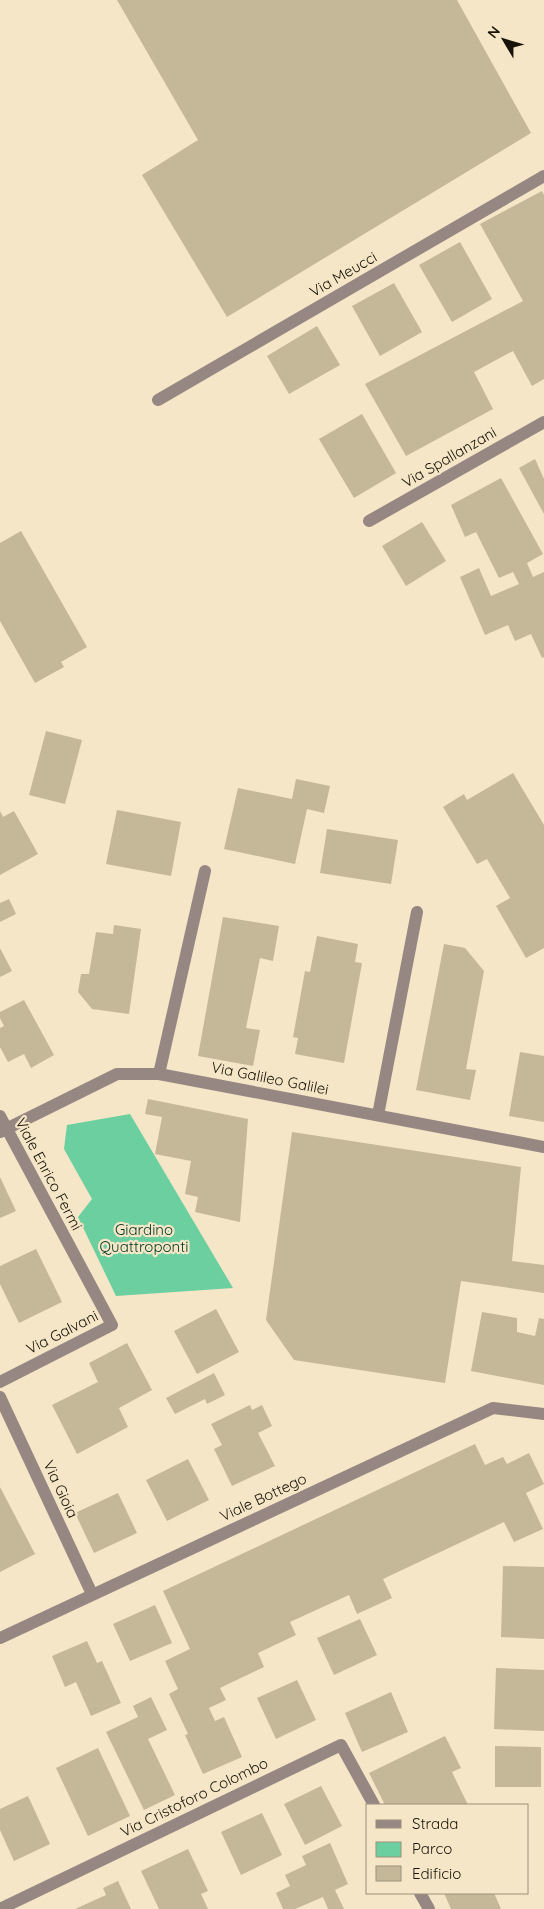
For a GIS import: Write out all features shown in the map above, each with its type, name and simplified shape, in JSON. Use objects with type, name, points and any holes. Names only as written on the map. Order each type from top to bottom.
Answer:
[{"type":"street","name":"Via Meucci","points":[[158,400],[544,176]]},
{"type":"street","name":"Via Spallanzani","points":[[369,521],[544,422]]},
{"type":"street","points":[[159,1074],[206,871]]},
{"type":"street","points":[[378,1115],[417,912]]},
{"type":"street","name":"Via Galileo Galilei","points":[[3,1130],[117,1074],[159,1074],[544,1147]]},
{"type":"street","name":"Viale Enrico Fermi","points":[[0,1116],[3,1130],[112,1325]]},
{"type":"street","name":"Via Galvani","points":[[0,1382],[112,1325]]},
{"type":"street","name":"Via Gioia","points":[[0,1397],[92,1594]]},
{"type":"street","name":"Viale Bottego","points":[[0,1638],[493,1408],[544,1414]]},
{"type":"street","name":"Via Cristoforo Colombo","points":[[0,1909],[341,1745],[373,1804]]},
{"type":"street","points":[[421,1894],[429,1909]]},
{"type":"green space","name":"Giardino Quattroponti","points":[[130,1114],[233,1288],[116,1296],[78,1217],[92,1199],[64,1149],[67,1125]]},
{"type":"building","points":[[117,0],[457,0],[531,133],[227,317],[142,175],[198,140]]},
{"type":"building","points":[[542,191],[544,195],[544,379],[532,386],[513,351],[474,372],[493,409],[406,456],[365,384],[523,301],[480,224]]},
{"type":"building","points":[[460,242],[492,299],[452,322],[419,265]]},
{"type":"building","points":[[394,283],[422,332],[380,356],[352,306]]},
{"type":"building","points":[[317,326],[340,365],[289,394],[267,356]]},
{"type":"building","points":[[362,414],[396,473],[354,498],[319,439]]},
{"type":"building","points":[[535,459],[544,479],[544,514],[519,468]]},
{"type":"building","points":[[501,478],[543,554],[527,563],[533,577],[544,572],[544,657],[542,658],[531,634],[515,641],[508,625],[485,635],[460,577],[479,568],[491,596],[519,584],[513,572],[499,578],[476,532],[465,537],[451,505]]},
{"type":"building","points":[[422,522],[446,561],[406,586],[382,546]]},
{"type":"building","points":[[21,531],[87,647],[61,662],[64,667],[35,683],[0,621],[0,543]]},
{"type":"building","points":[[46,731],[82,740],[65,804],[29,795]]},
{"type":"building","points":[[513,773],[544,825],[544,948],[526,958],[496,906],[510,898],[487,859],[477,864],[443,807],[464,794],[467,800]]},
{"type":"building","points":[[296,779],[330,786],[324,813],[307,809],[295,864],[224,849],[238,788],[292,799]]},
{"type":"building","points":[[117,810],[181,822],[171,876],[106,864]]},
{"type":"building","points":[[0,811],[3,817],[14,811],[38,854],[0,875]]},
{"type":"building","points":[[327,829],[398,840],[391,884],[320,873]]},
{"type":"building","points":[[9,899],[16,914],[0,922],[0,903]]},
{"type":"building","points":[[223,917],[279,926],[273,961],[260,958],[246,1028],[260,1030],[253,1066],[198,1056]]},
{"type":"building","points":[[114,925],[141,929],[129,1014],[92,1009],[78,992],[81,974],[89,974],[96,932],[113,934]]},
{"type":"building","points":[[317,936],[358,944],[355,962],[362,963],[344,1063],[295,1054],[298,1038],[293,1037],[305,971],[310,972]]},
{"type":"building","points":[[444,944],[465,948],[484,971],[466,1069],[476,1070],[470,1100],[416,1090]]},
{"type":"building","points":[[0,948],[12,971],[0,977]]},
{"type":"building","points":[[24,1000],[54,1055],[31,1068],[24,1054],[8,1062],[0,1047],[0,1028],[4,1026],[0,1018],[0,1012]]},
{"type":"building","points":[[520,1052],[544,1056],[544,1122],[509,1116]]},
{"type":"building","points":[[148,1099],[248,1119],[240,1222],[195,1212],[198,1197],[185,1194],[191,1161],[155,1154],[162,1117],[145,1114]]},
{"type":"building","points":[[292,1132],[521,1167],[512,1261],[544,1265],[544,1293],[461,1281],[445,1383],[294,1360],[266,1320]]},
{"type":"building","points":[[0,1177],[16,1211],[0,1218]]},
{"type":"building","points":[[36,1249],[62,1302],[19,1323],[0,1284],[0,1266]]},
{"type":"building","points":[[216,1309],[239,1352],[197,1374],[174,1331]]},
{"type":"building","points":[[482,1312],[517,1318],[517,1332],[535,1336],[539,1318],[544,1319],[544,1385],[471,1371]]},
{"type":"building","points":[[127,1343],[152,1390],[119,1408],[128,1427],[77,1454],[52,1405],[98,1382],[89,1363]]},
{"type":"building","points":[[214,1373],[225,1395],[207,1404],[205,1399],[175,1414],[166,1398]]},
{"type":"building","points":[[250,1405],[252,1410],[262,1405],[272,1426],[258,1433],[275,1466],[232,1486],[214,1449],[222,1445],[211,1424]]},
{"type":"building","points":[[475,1444],[485,1465],[503,1457],[507,1464],[529,1453],[544,1484],[526,1493],[543,1529],[514,1542],[504,1522],[383,1579],[392,1598],[357,1614],[349,1595],[290,1622],[296,1635],[258,1653],[264,1667],[220,1688],[226,1700],[209,1708],[215,1721],[224,1717],[242,1757],[203,1774],[185,1735],[188,1734],[169,1694],[178,1689],[165,1661],[190,1649],[163,1591]]},
{"type":"building","points":[[188,1459],[209,1500],[167,1521],[146,1480]]},
{"type":"building","points":[[0,1487],[35,1554],[0,1572]]},
{"type":"building","points":[[118,1493],[137,1533],[94,1553],[75,1513]]},
{"type":"building","points":[[503,1566],[544,1567],[544,1639],[501,1637]]},
{"type":"building","points":[[155,1605],[172,1643],[130,1661],[113,1624]]},
{"type":"building","points":[[360,1619],[377,1655],[334,1675],[317,1638]]},
{"type":"building","points":[[87,1641],[97,1663],[102,1661],[121,1703],[91,1716],[76,1682],[65,1687],[52,1656]]},
{"type":"building","points":[[496,1668],[544,1670],[544,1731],[494,1729]]},
{"type":"building","points":[[297,1680],[316,1720],[276,1739],[257,1698]]},
{"type":"building","points":[[391,1692],[408,1732],[362,1752],[345,1713]]},
{"type":"building","points":[[151,1697],[167,1730],[148,1739],[175,1795],[144,1810],[106,1732],[138,1717],[133,1706]]},
{"type":"building","points":[[445,1736],[461,1768],[452,1772],[468,1804],[384,1804],[369,1773]]},
{"type":"building","points":[[495,1746],[541,1747],[541,1787],[495,1787]]},
{"type":"building","points":[[98,1748],[130,1816],[88,1836],[56,1768]]},
{"type":"building","points":[[321,1786],[342,1826],[305,1845],[284,1804]]},
{"type":"building","points":[[28,1796],[50,1844],[14,1861],[0,1830],[0,1809]]},
{"type":"building","points":[[262,1813],[282,1855],[241,1875],[221,1832]]},
{"type":"building","points":[[330,1843],[348,1884],[335,1890],[344,1909],[328,1909],[323,1897],[295,1909],[283,1909],[276,1893],[290,1886],[285,1875],[306,1865],[302,1856]]},
{"type":"building","points":[[188,1849],[208,1891],[201,1894],[208,1909],[159,1909],[141,1871]]},
{"type":"building","points":[[118,1881],[131,1909],[75,1909],[106,1895],[103,1888]]},
{"type":"building","points":[[444,1894],[494,1894],[501,1909],[451,1909]]}]
